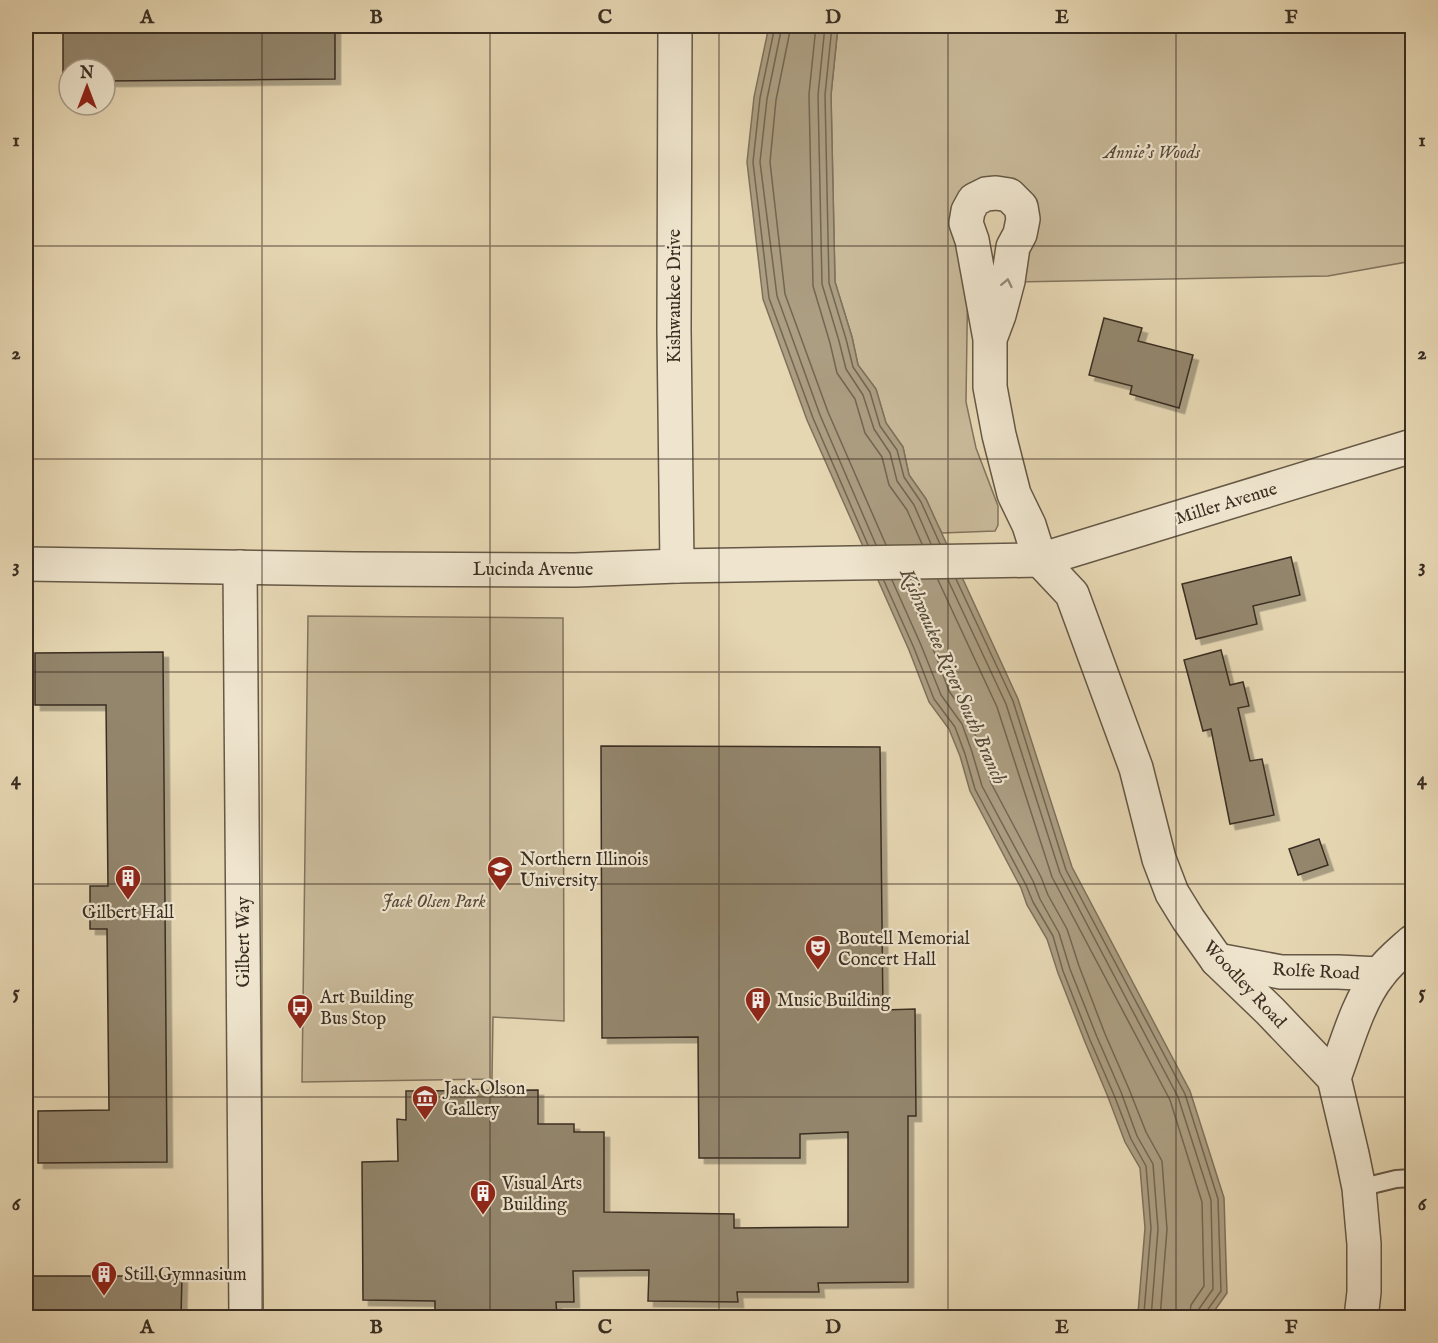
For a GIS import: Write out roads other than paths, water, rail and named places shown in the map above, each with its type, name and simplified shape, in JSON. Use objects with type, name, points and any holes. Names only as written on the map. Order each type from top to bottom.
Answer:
[{"type":"street","name":"Kishwaukee Drive","points":[[675,26],[674,330],[677,566]]},
{"type":"street","points":[[990,339],[990,387],[999,435],[1014,494],[1029,525],[1040,561]]},
{"type":"street","name":"Miller Avenue","points":[[1040,561],[1413,446]]},
{"type":"street","name":"Lucinda Avenue","points":[[26,564],[355,570],[575,570],[677,566],[1040,561]]},
{"type":"street","name":"Woodley Road","points":[[1040,561],[1072,594],[1136,768],[1159,859],[1172,893],[1217,960],[1334,1078]]},
{"type":"street","name":"Gilbert Way","points":[[240,567],[246,1317]]},
{"type":"street","name":"Rolfe Road","points":[[1334,1078],[1365,996],[1379,974],[1413,942]]},
{"type":"street","name":"Rolfe Road","points":[[1217,960],[1281,972],[1379,974]]},
{"type":"street","points":[[1334,1078],[1359,1188],[1364,1244],[1364,1292],[1361,1317]]},
{"type":"lane","points":[[1359,1188],[1396,1179],[1413,1178]]},
{"type":"water","name":"Kishwaukee River South Branch","points":[[769,26],[838,26],[831,95],[835,282],[858,365],[876,389],[886,423],[903,447],[909,475],[926,499],[1018,699],[1072,867],[1190,1091],[1224,1198],[1227,1293],[1210,1317],[1135,1317],[1138,1313],[1145,1228],[1140,1168],[1125,1142],[1058,973],[1047,939],[1027,905],[1021,888],[970,791],[949,729],[929,702],[909,650],[807,420],[763,299],[747,162],[754,97]]},
{"type":"place","name":"Northern Illinois University","points":[[500,892]]},
{"type":"place","name":"Gilbert Hall","points":[[128,901]]},
{"type":"place","name":"Boutell Memorial Concert Hall","points":[[818,971]]},
{"type":"place","name":"Music Building","points":[[758,1023]]},
{"type":"place","name":"Art Building Bus Stop","points":[[300,1030]]},
{"type":"place","name":"Jack Olson Gallery","points":[[425,1121]]},
{"type":"place","name":"Visual Arts Building","points":[[483,1216]]},
{"type":"place","name":"Still Gymnasium","points":[[104,1297]]},
{"type":"park label","name":"Annie's Woods","points":[[1152,152]]},
{"type":"park label","name":"Jack Olsen Park","points":[[434,901]]}]
